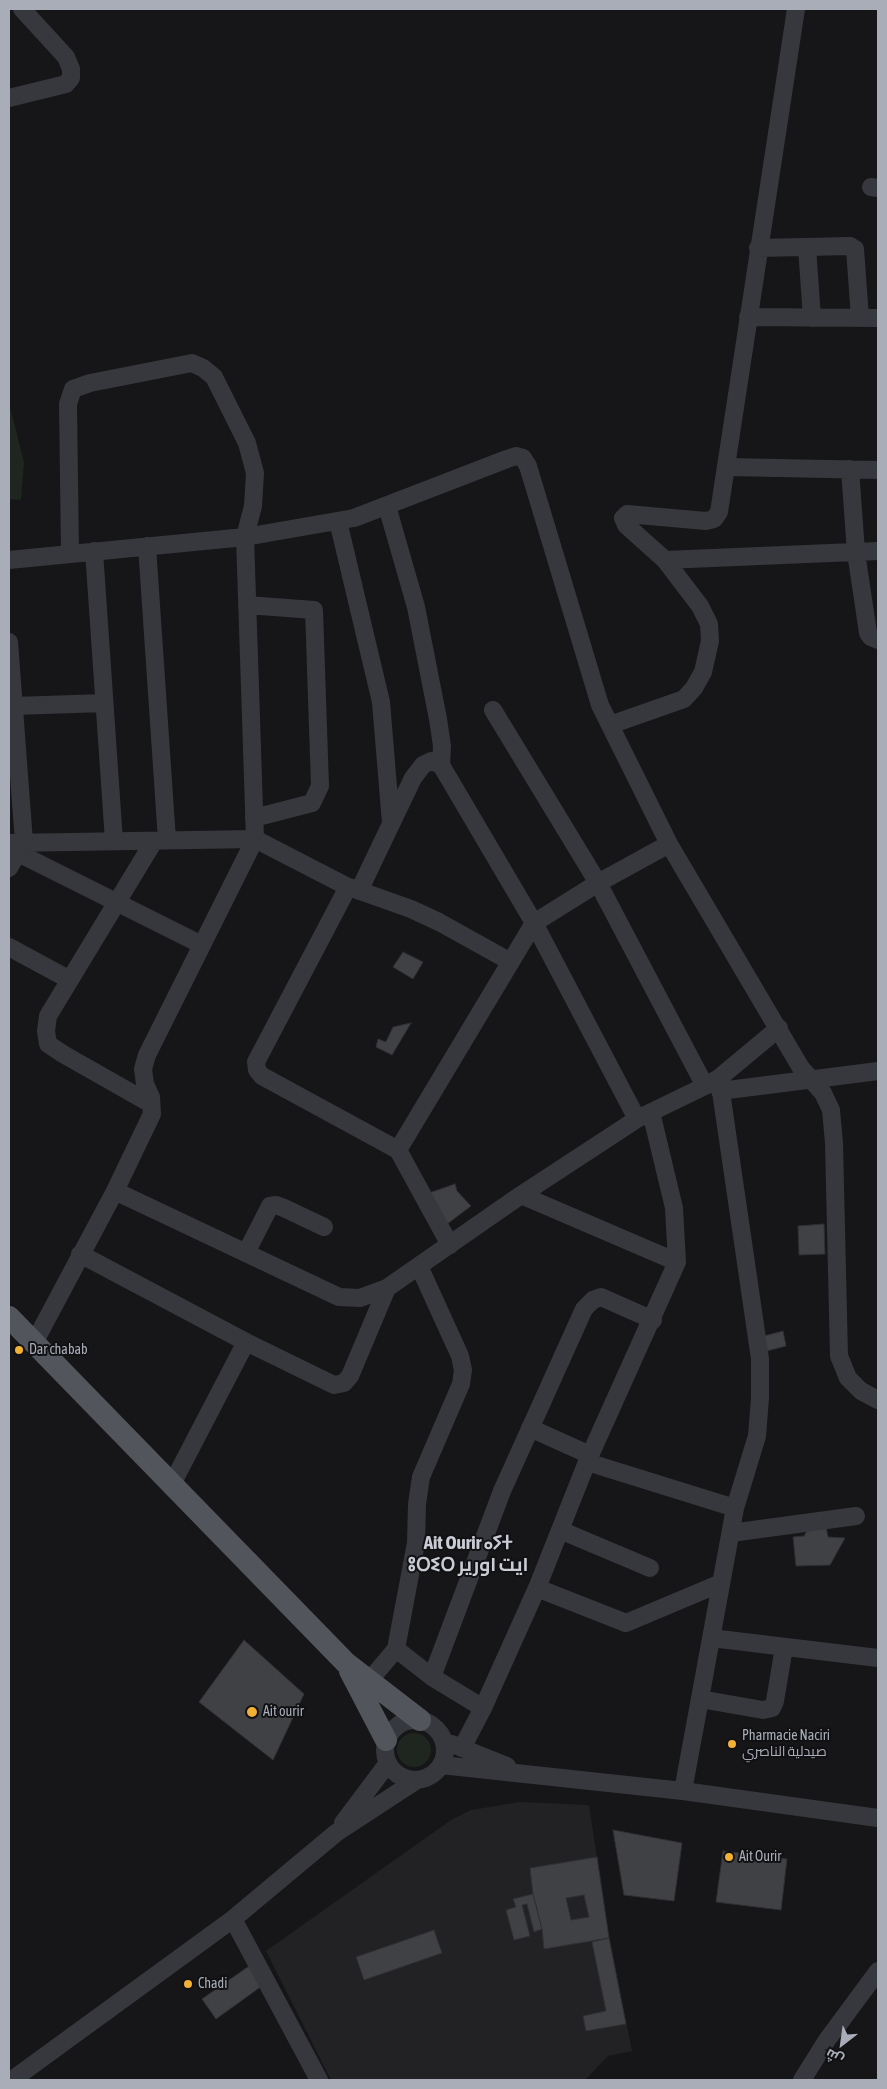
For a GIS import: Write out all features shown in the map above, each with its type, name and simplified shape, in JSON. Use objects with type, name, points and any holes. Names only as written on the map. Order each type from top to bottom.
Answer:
[{"type":"main road","points":[[9,1317],[346,1663],[420,1720]]},
{"type":"main road","points":[[346,1663],[386,1740]]},
{"type":"street","points":[[9,98],[66,84],[71,78],[71,70],[66,57],[22,9]]},
{"type":"street","points":[[610,725],[684,699],[694,688],[703,672],[710,641],[709,624],[700,606],[665,560],[626,525],[623,518],[627,514],[706,521],[714,519],[722,505],[758,248],[796,9]]},
{"type":"street","points":[[758,248],[850,246],[855,249],[857,254],[856,284],[860,318]]},
{"type":"street","points":[[807,247],[812,318]]},
{"type":"street","points":[[748,317],[878,318]]},
{"type":"street","points":[[34,1343],[115,1191],[152,1114],[143,1070],[147,1055],[255,839],[245,537],[253,506],[255,473],[247,442],[214,377],[203,368],[192,363],[90,383],[73,389],[68,404],[70,553]]},
{"type":"street","points":[[9,560],[245,537],[354,518],[507,459],[516,456],[523,458],[528,466],[600,705],[668,844],[779,1028],[801,1068],[810,1080],[824,1093],[831,1110],[834,1143],[839,1356],[848,1378],[861,1391],[878,1400]]},
{"type":"street","points":[[727,468],[878,470]]},
{"type":"street","points":[[850,469],[856,552],[868,633],[871,637],[878,640]]},
{"type":"street","points":[[387,506],[416,607],[438,719],[442,746],[441,765],[644,1115],[674,1208],[677,1262],[589,1459],[537,1588],[483,1708],[462,1748]]},
{"type":"street","points":[[338,521],[381,702],[392,823]]},
{"type":"street","points":[[147,546],[160,840],[117,902],[48,1016],[46,1031],[48,1044],[151,1104]]},
{"type":"street","points":[[94,551],[114,841]]},
{"type":"street","points":[[665,560],[878,551]]},
{"type":"street","points":[[247,605],[314,610],[320,786],[312,803],[254,818]]},
{"type":"street","points":[[9,643],[14,706],[13,760],[17,846],[9,868]]},
{"type":"street","points":[[14,706],[104,703]]},
{"type":"street","points":[[493,710],[598,883],[715,1085],[760,1359],[760,1398],[757,1436],[735,1508],[683,1791]]},
{"type":"street","points":[[441,765],[431,762],[423,765],[413,778],[392,823],[256,1062],[257,1070],[262,1076],[398,1150],[450,1244]]},
{"type":"street","points":[[17,846],[114,841],[255,839],[354,889],[411,909],[511,962]]},
{"type":"street","points":[[398,1150],[534,923],[598,883],[668,844]]},
{"type":"street","points":[[17,846],[117,902],[202,945]]},
{"type":"street","points":[[9,947],[70,980]]},
{"type":"street","points":[[115,1191],[339,1297],[360,1298],[387,1288],[521,1195],[644,1115],[715,1085],[779,1028]]},
{"type":"street","points":[[715,1085],[810,1080],[878,1071]]},
{"type":"street","points":[[521,1195],[677,1262]]},
{"type":"street","points":[[246,1253],[270,1206],[276,1205],[284,1208],[324,1227]]},
{"type":"street","points":[[80,1254],[246,1342],[334,1385],[344,1383],[350,1376],[387,1288]]},
{"type":"street","points":[[369,1681],[396,1649],[416,1543],[417,1504],[421,1477],[461,1384],[463,1370],[460,1356],[419,1266]]},
{"type":"street","points":[[432,1677],[502,1491],[584,1309],[593,1300],[601,1297],[652,1320]]},
{"type":"street","points":[[172,1484],[246,1342]]},
{"type":"street","points":[[530,1428],[589,1459],[735,1508]]},
{"type":"street","points":[[731,1533],[856,1516]]},
{"type":"street","points":[[560,1530],[650,1568]]},
{"type":"street","points":[[537,1588],[626,1623],[721,1583]]},
{"type":"street","points":[[711,1638],[878,1658]]},
{"type":"street","points":[[700,1698],[763,1710],[772,1708],[784,1647]]},
{"type":"street","points":[[396,1649],[432,1677],[483,1708]]},
{"type":"street","points":[[12,2080],[233,1919],[336,1833],[417,1780],[431,1775],[441,1764],[444,1753],[443,1741],[434,1727],[420,1720],[409,1720],[391,1731],[386,1740],[385,1756],[388,1763],[400,1776],[417,1780]]},
{"type":"street","points":[[443,1741],[530,1775]]},
{"type":"street","points":[[336,1833],[388,1763]]},
{"type":"street","points":[[441,1764],[683,1791],[878,1818]]},
{"type":"street","points":[[233,1919],[319,2080]]},
{"type":"street","points":[[802,2080],[827,2040],[878,1971]]},
{"type":"shaded area","points":[[9,403],[24,462],[21,500],[9,499]]},
{"type":"shaded area","points":[[414,1733],[421,1734],[426,1738],[430,1743],[430,1757],[426,1762],[421,1766],[414,1767],[407,1766],[402,1762],[398,1757],[397,1750],[398,1743],[402,1738],[407,1734]]},
{"type":"shaded area","points":[[520,1802],[589,1805],[609,1938],[632,2051],[608,2056],[585,2080],[331,2080],[266,1951],[451,1820],[471,1810]]},
{"type":"building","points":[[403,952],[423,962],[413,979],[393,967]]},
{"type":"building","points":[[411,1023],[392,1055],[376,1047],[378,1039],[386,1042],[393,1027]]},
{"type":"building","points":[[455,1184],[457,1191],[471,1206],[447,1224],[429,1193]]},
{"type":"building","points":[[824,1224],[825,1254],[799,1255],[798,1226]]},
{"type":"building","points":[[783,1331],[786,1346],[767,1351],[764,1336]]},
{"type":"building","points":[[825,1522],[828,1537],[845,1538],[830,1565],[796,1566],[793,1537],[804,1536],[810,1526]]},
{"type":"building","points":[[244,1640],[304,1694],[273,1760],[199,1702]]},
{"type":"building","points":[[613,1830],[682,1843],[674,1901],[624,1895]]},
{"type":"building","points":[[723,1851],[787,1859],[781,1910],[716,1902]]},
{"type":"building","points":[[597,1857],[609,1938],[544,1949],[530,1868]],"holes":[[[584,1895],[589,1917],[571,1920],[566,1898]]]},
{"type":"building","points":[[533,1894],[542,1929],[534,1932],[527,1904],[522,1905],[530,1936],[514,1940],[506,1910],[516,1907],[513,1899]]},
{"type":"building","points":[[434,1930],[442,1953],[364,1980],[356,1957]]},
{"type":"building","points":[[609,1938],[626,2024],[586,2031],[583,2016],[606,2011],[592,1942]]},
{"type":"building","points":[[252,1964],[266,1983],[216,2019],[202,1999]]},
{"type":"place","name":"Dar chabab","points":[[19,1350]]},
{"type":"place","name":"Ait ourir","points":[[252,1712]]},
{"type":"place","name":"Pharmacie Naciri صيدلية الناصري","points":[[732,1744]]},
{"type":"place","name":"Ait Ourir","points":[[729,1857]]},
{"type":"place","name":"Chadi","points":[[188,1984]]},
{"type":"district","name":"Ait Ourir ⴰⵢⵜ ⵓⵔⵉⵔ ايت اورير","points":[[468,1554]]}]
